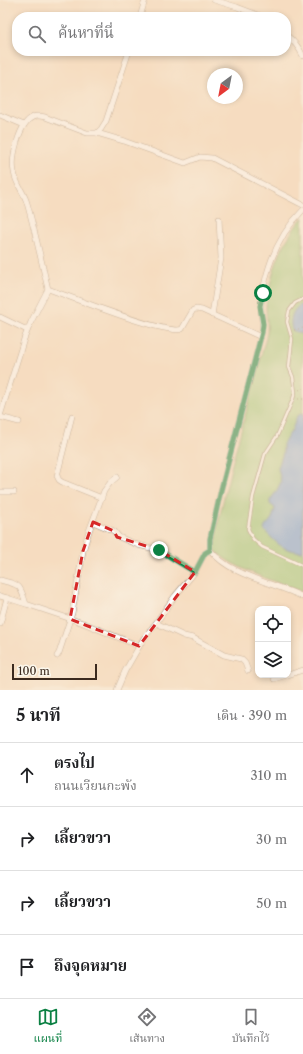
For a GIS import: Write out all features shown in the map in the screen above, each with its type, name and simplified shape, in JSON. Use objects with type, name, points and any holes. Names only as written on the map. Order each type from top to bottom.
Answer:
[{"type":"street","points":[[141,12],[145,0]]},
{"type":"street","points":[[214,0],[250,12]]},
{"type":"street","points":[[291,39],[301,50],[303,56]]},
{"type":"street","points":[[97,133],[106,121],[127,56]]},
{"type":"street","points":[[0,115],[24,124]]},
{"type":"street","points":[[19,422],[0,417],[27,330],[48,289],[26,200],[16,182],[13,170],[14,155],[17,143],[24,124],[28,120],[34,116],[45,117],[87,133],[97,133],[124,141],[185,163],[200,157],[212,158],[303,205]]},
{"type":"street","points":[[303,210],[282,238],[272,255],[267,272],[260,306],[263,324],[261,337],[221,490],[210,539],[210,550],[217,559],[230,567],[303,597]]},
{"type":"street","points":[[212,315],[221,258],[219,219]]},
{"type":"street","points":[[48,289],[153,326],[176,330],[182,329],[193,310],[196,309],[261,337]]},
{"type":"street","points":[[0,317],[27,330]]},
{"type":"street","points":[[72,416],[57,476],[62,482],[102,498]]},
{"type":"street","points":[[57,656],[70,619],[83,551],[102,498],[110,483],[117,477]]},
{"type":"street","points":[[0,492],[14,492]]},
{"type":"street","points":[[93,522],[114,531],[119,537],[138,545],[159,550],[195,572]]},
{"type":"street","points":[[117,690],[125,671],[139,646],[170,602],[195,572],[205,553],[210,550]]},
{"type":"street","points":[[0,580],[19,586],[22,590],[26,604]]},
{"type":"street","points":[[0,596],[44,609],[125,639],[139,646]]},
{"type":"street","points":[[0,624],[8,598]]},
{"type":"street","points":[[156,623],[184,636],[193,638],[224,655],[241,659],[245,663],[248,671]]},
{"type":"street","points":[[291,674],[303,670]]},
{"type":"lane","points":[[303,299],[295,303],[289,311],[287,322],[292,339],[289,367],[293,377],[295,392],[277,436],[265,454],[253,497],[248,529],[253,539],[262,547],[303,566]]},
{"type":"path","points":[[290,331],[303,328]]},
{"type":"path","points":[[293,398],[303,399]]},
{"type":"highlighted area","points":[[93,522],[114,531],[117,537],[159,550],[195,572],[139,646],[70,619],[83,551]]},
{"type":"green space","points":[[303,217],[303,592],[254,574],[228,561],[214,548],[214,541],[231,469],[267,333],[266,306],[271,280],[281,251],[291,233]]},
{"type":"water","points":[[303,304],[303,338],[301,334],[292,330],[291,318],[296,308]]},
{"type":"water","points":[[303,413],[303,552],[290,550],[280,546],[264,530],[272,518],[275,508],[270,504],[270,500],[281,482],[278,468],[283,453],[283,444],[292,430],[297,416]]},
{"type":"route","points":[[159,550],[195,572],[205,553],[210,550],[210,539],[221,490],[262,332],[263,324],[260,306],[263,293]]}]
